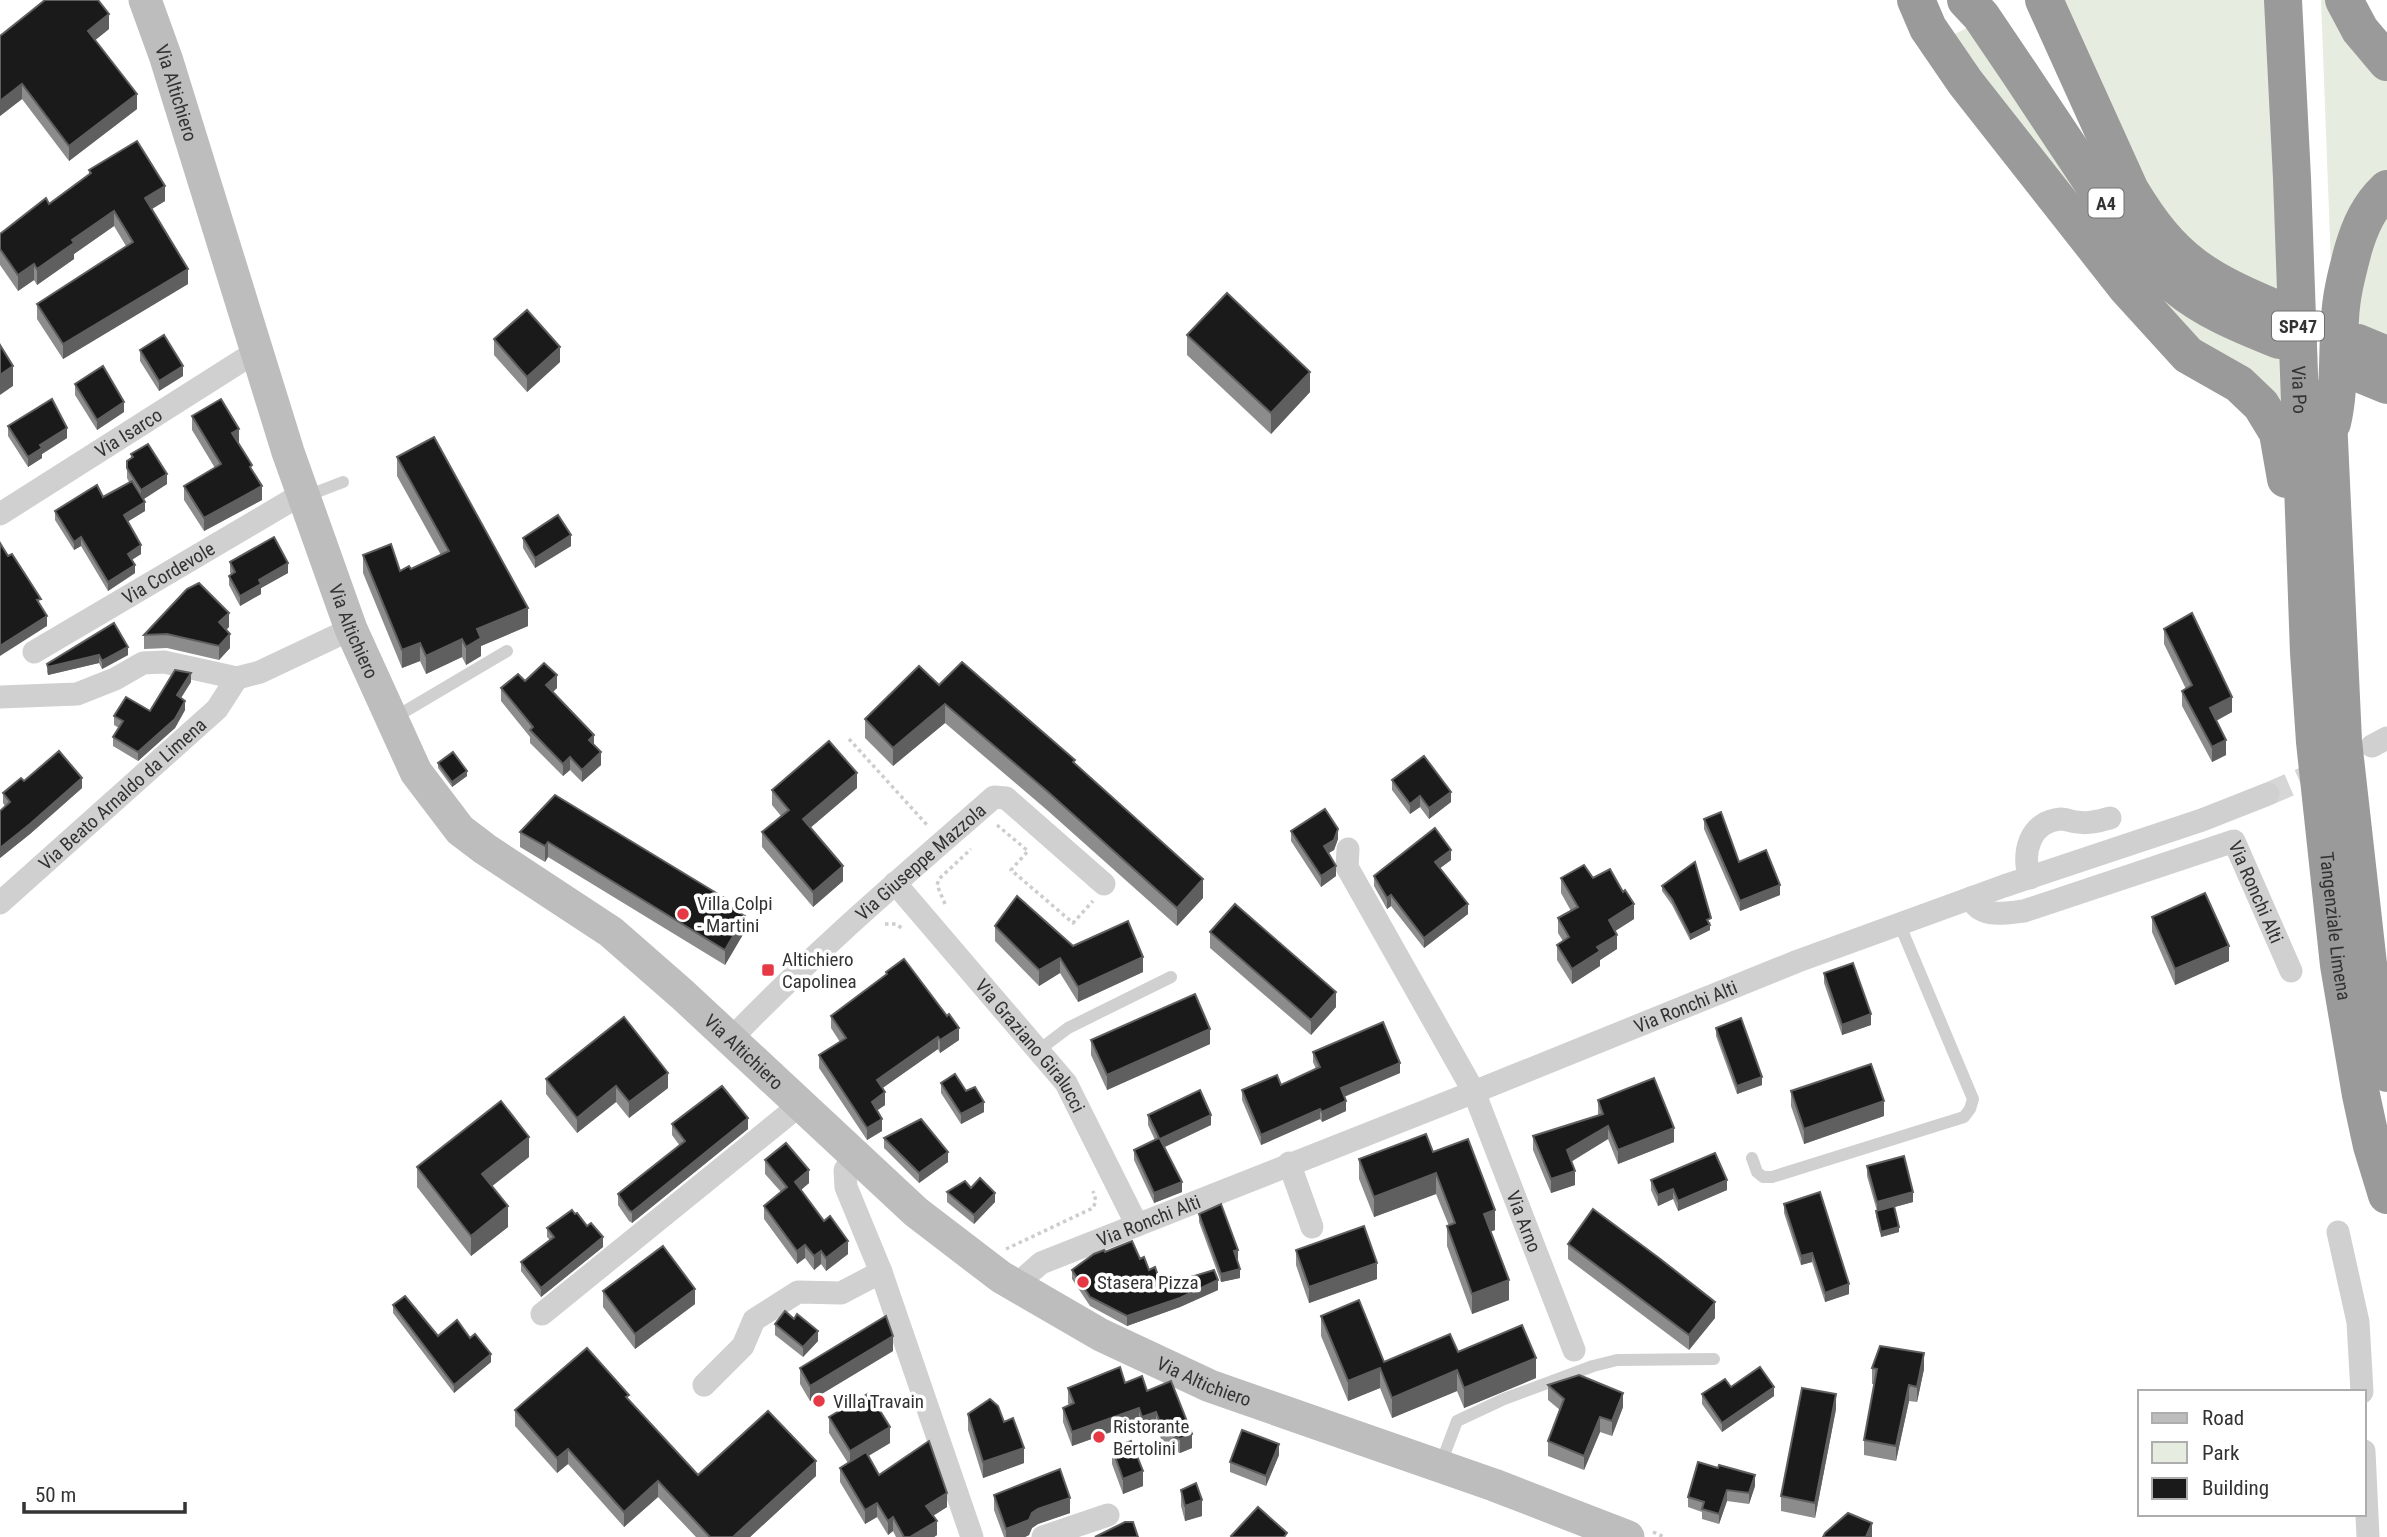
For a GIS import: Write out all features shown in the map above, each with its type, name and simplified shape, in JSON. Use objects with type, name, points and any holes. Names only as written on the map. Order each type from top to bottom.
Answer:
[{"type":"highway","points":[[1916,0],[1928,28],[1965,82],[2127,288],[2188,355],[2239,384],[2261,405],[2278,433],[2285,467],[2294,601],[2324,651]]},
{"type":"highway","name":"A4","points":[[1966,0],[1981,16],[2117,219],[2152,263],[2174,285],[2200,304],[2226,318],[2280,325],[2205,275],[2166,242],[2148,219],[2130,190],[2044,0]]},
{"type":"highway","name":"Via Po","points":[[2283,0],[2295,233],[2324,651]]},
{"type":"highway","name":"Via Po","points":[[2308,0],[2329,435],[2324,651]]},
{"type":"highway","points":[[2344,0],[2360,30],[2387,62]]},
{"type":"highway","points":[[2329,435],[2334,414],[2344,284],[2359,230],[2369,210],[2387,189]]},
{"type":"highway","points":[[2364,355],[2387,385]]},
{"type":"highway","name":"Tangenziale Limena","points":[[2324,651],[2343,741],[2368,964],[2387,1073]]},
{"type":"highway","name":"Tangenziale Limena","points":[[2324,651],[2315,742],[2339,965],[2359,1085],[2372,1146],[2387,1195]]},
{"type":"street","name":"Via Altichiero","points":[[145,0],[166,58],[303,496],[351,629],[416,772],[460,830],[511,867],[611,932],[856,1154],[916,1212],[1018,1288],[1127,1349],[1209,1386],[1440,1466],[1628,1537]]},
{"type":"street","name":"Via Isarco","points":[[0,514],[257,351]]},
{"type":"street","name":"Via Cordevole","points":[[34,652],[303,496]]},
{"type":"street","points":[[0,697],[78,694],[115,679],[143,663],[154,662],[237,678],[260,672],[351,629]]},
{"type":"street","name":"Via Beato Arnaldo da Limena","points":[[0,903],[217,709],[237,678]]},
{"type":"street","name":"Via Ronchi Alti","points":[[1018,1288],[1024,1278],[1041,1263],[1289,1163],[1695,1009],[1899,923],[2202,820],[2268,794]]},
{"type":"street","name":"Via Giuseppe Mazzola","points":[[730,1040],[895,883],[994,797],[1006,797],[1101,890]]},
{"type":"street","points":[[2030,878],[2025,866],[2026,849],[2032,835],[2044,825],[2061,819],[2092,823],[2110,818]]},
{"type":"street","name":"Via Ronchi Alti","points":[[1971,898],[1983,912],[2024,911],[2234,841],[2291,971]]},
{"type":"street","points":[[1348,849],[1347,867],[1474,1092]]},
{"type":"street","name":"Via Graziano Giralucci","points":[[895,883],[1039,1050],[1072,1093],[1137,1225]]},
{"type":"street","name":"Via Arno","points":[[1474,1092],[1574,1350]]},
{"type":"street","name":"Via Altichiero","points":[[542,1314],[801,1104]]},
{"type":"street","points":[[856,1154],[845,1170],[846,1187],[881,1272],[972,1537]]},
{"type":"street","points":[[1289,1163],[1312,1227]]},
{"type":"street","points":[[2338,1232],[2358,1322],[2362,1390]]},
{"type":"street","points":[[704,1385],[743,1346],[754,1320],[787,1298],[798,1292],[841,1293],[881,1272]]},
{"type":"street","points":[[2366,1494],[2368,1537]]},
{"type":"street","points":[[1043,1537],[1108,1515]]},
{"type":"lane","points":[[303,496],[343,482]]},
{"type":"lane","points":[[392,719],[507,651]]},
{"type":"lane","points":[[1752,1158],[1757,1172],[1763,1177],[1772,1177],[1964,1117],[1970,1109],[1973,1099],[1899,923]]},
{"type":"lane","points":[[1039,1050],[1068,1028],[1171,977]]},
{"type":"lane","points":[[1440,1466],[1457,1421],[1504,1399],[1593,1366],[1617,1360],[1714,1359]]},
{"type":"path","points":[[849,739],[931,830]]},
{"type":"path","points":[[988,834],[998,825],[1028,851],[1011,870],[1073,923],[1101,890]]},
{"type":"path","points":[[945,904],[937,885],[939,879],[978,843]]},
{"type":"path","points":[[876,931],[884,923],[896,924],[910,935]]},
{"type":"path","points":[[1002,1251],[1093,1208],[1096,1201],[1093,1189]]},
{"type":"green space","points":[[2056,0],[2266,0],[2284,302],[2230,278],[2167,225]]},
{"type":"green space","points":[[2321,0],[2333,0],[2387,79],[2387,171],[2331,265]]},
{"type":"green space","points":[[1974,24],[2282,358],[2283,403],[2216,364],[1973,82],[1955,34]]},
{"type":"green space","points":[[2387,207],[2387,346],[2350,332],[2365,248]]},
{"type":"building","points":[[45,0],[98,0],[109,14],[88,31],[137,94],[69,146],[22,84],[0,101],[0,36]]},
{"type":"building","points":[[137,141],[165,186],[145,198],[188,269],[63,344],[37,304],[133,242],[114,211],[72,240],[74,243],[37,269],[34,264],[18,275],[0,249],[0,234],[46,198],[49,204],[91,173],[89,170]]},
{"type":"building","points":[[1227,293],[1310,372],[1271,413],[1187,335]]},
{"type":"building","points":[[527,310],[560,347],[527,377],[494,339]]},
{"type":"building","points":[[164,335],[183,366],[159,381],[140,350]]},
{"type":"building","points":[[0,345],[13,366],[0,375]]},
{"type":"building","points":[[103,366],[124,402],[97,420],[75,384]]},
{"type":"building","points":[[52,399],[67,428],[40,445],[42,448],[28,457],[8,426]]},
{"type":"building","points":[[221,399],[239,429],[232,433],[262,486],[204,518],[184,486],[221,464],[192,416]]},
{"type":"building","points":[[434,437],[528,608],[477,629],[481,638],[466,647],[462,639],[426,656],[420,643],[402,650],[363,555],[391,544],[400,571],[409,566],[411,569],[449,551],[397,457]]},
{"type":"building","points":[[148,444],[167,474],[141,490],[127,468],[127,461],[133,457],[131,454]]},
{"type":"building","points":[[132,481],[145,502],[124,515],[141,545],[128,554],[135,565],[108,582],[81,537],[74,542],[55,511],[97,485],[103,497]]},
{"type":"building","points":[[558,515],[571,535],[535,558],[523,538]]},
{"type":"building","points":[[274,537],[288,563],[259,580],[261,584],[240,596],[229,576],[235,572],[230,562]]},
{"type":"building","points":[[0,543],[8,556],[12,554],[41,599],[37,600],[47,616],[0,646]]},
{"type":"building","points":[[199,583],[229,613],[219,622],[230,634],[219,646],[167,634],[144,635],[187,589]]},
{"type":"building","points":[[2192,613],[2232,697],[2210,708],[2226,740],[2212,747],[2182,691],[2192,685],[2164,629]]},
{"type":"building","points":[[114,623],[128,647],[102,661],[99,655],[48,667],[47,664]]},
{"type":"building","points":[[962,662],[1075,760],[1073,762],[1203,879],[1177,908],[945,704],[893,748],[865,719],[919,666],[939,685]]},
{"type":"building","points":[[544,663],[557,675],[546,685],[594,735],[589,740],[601,752],[582,770],[570,757],[563,764],[530,730],[533,727],[501,688],[518,674],[525,681]]},
{"type":"building","points":[[175,670],[191,673],[177,695],[185,701],[175,719],[138,752],[113,737],[123,721],[114,716],[126,697],[150,711]]},
{"type":"building","points":[[829,741],[857,773],[803,819],[843,866],[813,892],[762,832],[789,810],[772,790]]},
{"type":"building","points":[[59,751],[82,778],[0,848],[0,811],[10,802],[3,793],[21,778],[24,781]]},
{"type":"building","points":[[453,752],[467,771],[452,782],[438,763]]},
{"type":"building","points":[[1424,756],[1451,792],[1429,808],[1420,796],[1410,804],[1392,780]]},
{"type":"building","points":[[555,795],[736,905],[733,909],[745,916],[725,950],[548,842],[545,846],[520,832]]},
{"type":"building","points":[[1325,809],[1338,829],[1334,840],[1324,846],[1336,866],[1321,876],[1291,831]]},
{"type":"building","points":[[1721,812],[1739,862],[1766,850],[1780,885],[1740,901],[1704,819]]},
{"type":"building","points":[[1435,828],[1451,850],[1435,862],[1468,904],[1424,938],[1391,895],[1387,898],[1374,876]]},
{"type":"building","points":[[1695,862],[1711,918],[1707,920],[1710,925],[1690,935],[1672,899],[1662,886]]},
{"type":"building","points":[[1584,865],[1593,878],[1610,869],[1623,892],[1625,890],[1634,904],[1609,920],[1617,935],[1597,947],[1600,951],[1572,969],[1557,945],[1569,937],[1558,918],[1578,907],[1561,878]]},
{"type":"building","points":[[2205,893],[2229,946],[2175,969],[2152,917]]},
{"type":"building","points":[[1017,896],[1073,946],[1128,921],[1143,957],[1078,987],[1060,958],[1039,970],[995,926]]},
{"type":"building","points":[[1235,904],[1336,992],[1311,1020],[1210,932]]},
{"type":"building","points":[[904,959],[959,1028],[940,1040],[938,1037],[877,1080],[885,1092],[872,1102],[882,1119],[867,1128],[819,1055],[846,1038],[831,1016]]},
{"type":"building","points":[[1853,963],[1871,1014],[1842,1025],[1824,973]]},
{"type":"building","points":[[1195,994],[1210,1029],[1107,1075],[1091,1040]]},
{"type":"building","points":[[624,1017],[668,1073],[629,1102],[616,1086],[577,1118],[546,1079]]},
{"type":"building","points":[[1741,1018],[1762,1077],[1737,1086],[1716,1028]]},
{"type":"building","points":[[1383,1022],[1400,1063],[1341,1088],[1346,1101],[1322,1112],[1320,1109],[1261,1135],[1242,1090],[1277,1075],[1281,1085],[1320,1067],[1313,1052]]},
{"type":"building","points":[[1871,1064],[1884,1101],[1804,1129],[1791,1091]]},
{"type":"building","points":[[955,1074],[966,1091],[975,1087],[984,1102],[961,1114],[941,1083]]},
{"type":"building","points":[[1654,1078],[1674,1128],[1618,1150],[1608,1126],[1567,1150],[1575,1171],[1551,1179],[1533,1136],[1603,1114],[1598,1100]]},
{"type":"building","points":[[722,1086],[748,1118],[632,1212],[629,1210],[618,1194],[685,1141],[672,1124]]},
{"type":"building","points":[[1200,1090],[1211,1115],[1160,1139],[1182,1182],[1154,1193],[1134,1150],[1159,1138],[1148,1115]]},
{"type":"building","points":[[501,1101],[529,1137],[482,1174],[508,1206],[471,1236],[417,1167]]},
{"type":"building","points":[[921,1119],[948,1152],[919,1173],[884,1138]]},
{"type":"building","points":[[1426,1134],[1433,1152],[1468,1139],[1495,1210],[1484,1214],[1509,1280],[1472,1294],[1447,1226],[1455,1223],[1436,1173],[1374,1197],[1359,1159]]},
{"type":"building","points":[[786,1143],[809,1170],[795,1182],[824,1221],[830,1216],[848,1241],[826,1258],[821,1251],[814,1256],[805,1245],[797,1251],[764,1206],[787,1187],[765,1160]]},
{"type":"building","points":[[1715,1153],[1727,1180],[1678,1201],[1673,1189],[1658,1195],[1651,1180]]},
{"type":"building","points":[[1904,1156],[1913,1192],[1877,1202],[1867,1166]]},
{"type":"building","points":[[980,1178],[995,1193],[974,1215],[947,1192],[965,1181],[971,1188]]},
{"type":"building","points":[[1820,1192],[1849,1284],[1825,1293],[1812,1253],[1801,1256],[1784,1204]]},
{"type":"building","points":[[1221,1204],[1238,1250],[1234,1251],[1240,1269],[1221,1274],[1199,1214]]},
{"type":"building","points":[[1894,1206],[1899,1227],[1881,1232],[1876,1211]]},
{"type":"building","points":[[1593,1209],[1715,1302],[1689,1335],[1568,1244]]},
{"type":"building","points":[[572,1210],[587,1226],[591,1223],[603,1237],[541,1288],[521,1262],[554,1237],[547,1228]]},
{"type":"building","points":[[1364,1226],[1377,1263],[1309,1287],[1296,1250]]},
{"type":"building","points":[[1132,1241],[1140,1259],[1144,1257],[1149,1270],[1155,1267],[1160,1281],[1177,1278],[1178,1281],[1214,1270],[1218,1280],[1180,1298],[1127,1316],[1090,1297],[1072,1270],[1094,1254]]},
{"type":"building","points":[[663,1246],[695,1289],[635,1334],[603,1291]]},
{"type":"building","points":[[405,1296],[438,1336],[457,1320],[470,1338],[475,1334],[491,1354],[454,1385],[393,1305]]},
{"type":"building","points":[[1359,1300],[1384,1362],[1450,1334],[1458,1352],[1522,1325],[1536,1358],[1464,1388],[1457,1370],[1392,1398],[1380,1368],[1348,1381],[1321,1316]]},
{"type":"building","points":[[785,1311],[794,1319],[797,1314],[818,1331],[803,1347],[775,1324]]},
{"type":"building","points":[[886,1316],[893,1336],[810,1386],[800,1368]]},
{"type":"building","points":[[1880,1346],[1924,1353],[1917,1387],[1909,1385],[1896,1446],[1864,1440],[1877,1369],[1872,1368]]},
{"type":"building","points":[[587,1348],[629,1395],[626,1397],[698,1475],[768,1411],[816,1461],[733,1537],[710,1537],[658,1481],[624,1512],[568,1449],[557,1458],[515,1410]]},
{"type":"building","points":[[1120,1367],[1125,1383],[1142,1376],[1147,1391],[1171,1381],[1192,1434],[1180,1439],[1164,1433],[1156,1412],[1142,1417],[1139,1408],[1072,1432],[1063,1408],[1074,1403],[1068,1388]]},
{"type":"building","points":[[1760,1367],[1774,1387],[1722,1423],[1702,1394],[1725,1379],[1731,1387]]},
{"type":"building","points":[[1579,1375],[1623,1393],[1612,1421],[1600,1417],[1584,1456],[1548,1441],[1564,1399],[1548,1385]]},
{"type":"building","points":[[1802,1388],[1836,1394],[1815,1503],[1781,1496]]},
{"type":"building","points":[[869,1393],[890,1427],[850,1451],[829,1417]]},
{"type":"building","points":[[990,1399],[998,1406],[1004,1422],[1013,1418],[1024,1448],[983,1462],[968,1414]]},
{"type":"building","points":[[1242,1430],[1279,1444],[1266,1476],[1230,1462]]},
{"type":"building","points":[[929,1441],[947,1493],[926,1506],[937,1521],[910,1537],[904,1537],[893,1517],[888,1521],[877,1503],[865,1510],[840,1468],[866,1452],[879,1475]]},
{"type":"building","points":[[1131,1441],[1143,1471],[1123,1479],[1112,1448]]},
{"type":"building","points":[[1698,1462],[1755,1475],[1749,1493],[1727,1490],[1719,1514],[1702,1509],[1704,1502],[1688,1497]]},
{"type":"building","points":[[1060,1469],[1070,1498],[1038,1509],[1032,1513],[1029,1520],[1006,1529],[994,1495]]},
{"type":"building","points":[[1196,1483],[1202,1500],[1185,1506],[1181,1490]]},
{"type":"building","points":[[1258,1507],[1287,1533],[1284,1537],[1232,1537],[1231,1536]]},
{"type":"building","points":[[1848,1513],[1872,1523],[1866,1537],[1823,1537],[1825,1533]]},
{"type":"building","points":[[1125,1522],[1133,1522],[1138,1537],[1095,1537]]},
{"type":"tunnel","points":[[2268,794],[2326,769]]},
{"type":"place","name":"Villa Colpi - Martini","points":[[683,914]]},
{"type":"place","name":"Altichiero Capolinea","points":[[768,970]]},
{"type":"place","name":"Stasera Pizza","points":[[1083,1282]]},
{"type":"place","name":"Villa Travain","points":[[819,1401]]},
{"type":"place","name":"Ristorante Bertolini","points":[[1099,1437]]}]
